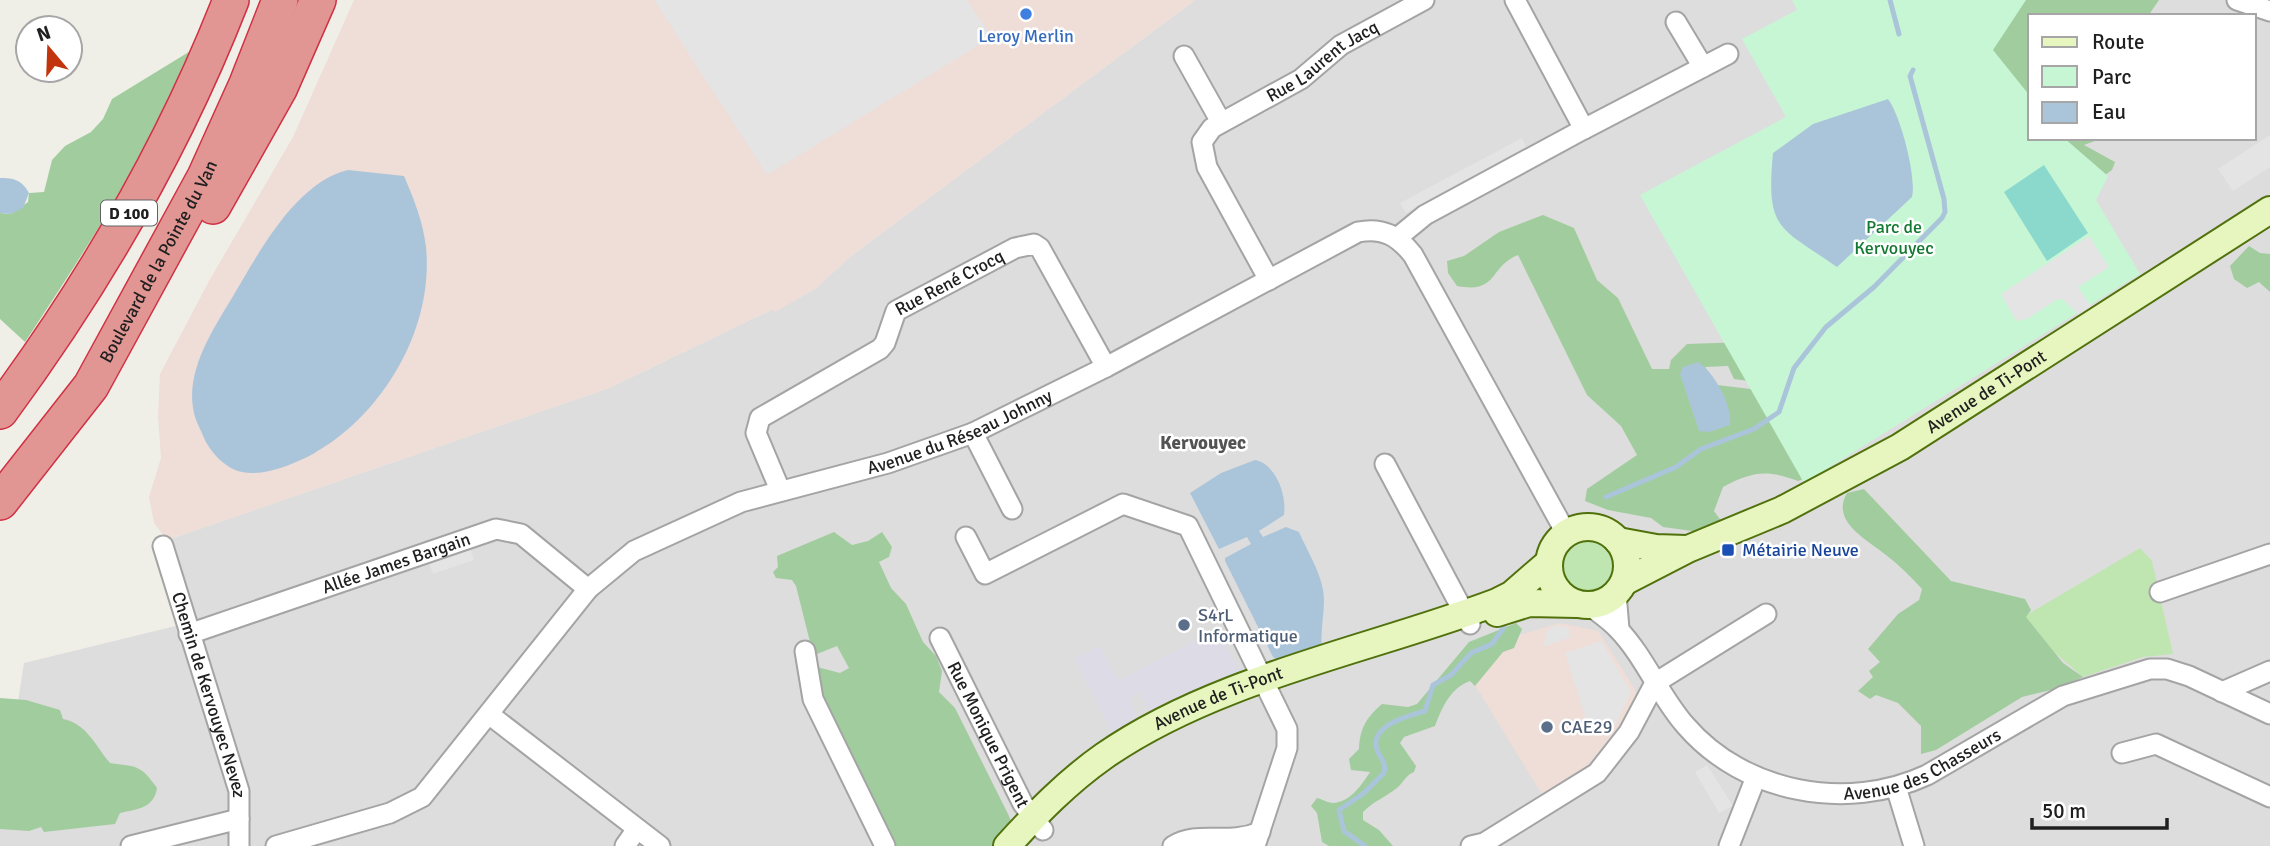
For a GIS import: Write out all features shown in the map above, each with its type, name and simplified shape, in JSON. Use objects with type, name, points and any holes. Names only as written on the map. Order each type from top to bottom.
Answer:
[{"type":"highway","name":"D 100","points":[[0,411],[82,291],[127,216],[160,154],[231,0]]},
{"type":"highway","name":"Boulevard de la Pointe du Van","points":[[0,502],[91,386],[205,177],[252,72],[280,0]]},
{"type":"highway","points":[[91,386],[182,255],[254,137],[318,0]]},
{"type":"street","name":"Rue Laurent Jacq","points":[[1269,280],[1203,156],[1201,149],[1206,134],[1221,121],[1301,79],[1342,45],[1424,0]]},
{"type":"street","points":[[1515,0],[1584,129]]},
{"type":"street","points":[[2237,0],[2270,11]]},
{"type":"street","points":[[1676,22],[1703,67]]},
{"type":"street","points":[[1566,533],[1413,255],[1398,238],[1425,215],[1728,54]]},
{"type":"street","points":[[1184,56],[1221,121]]},
{"type":"street","name":"Avenue de Ti-Pont","points":[[1620,588],[1688,549],[1782,510],[1900,447],[2270,210]]},
{"type":"street","name":"Avenue du Réseau Johnny","points":[[276,846],[390,813],[415,803],[490,715],[588,589],[619,560],[649,542],[727,507],[780,490],[888,463],[973,433],[1106,367],[1358,232],[1380,230],[1398,238]]},
{"type":"street","name":"Rue René Crocq","points":[[780,490],[758,443],[756,425],[760,418],[880,349],[896,311],[1015,248],[1034,244],[1046,254],[1106,367]]},
{"type":"street","points":[[973,433],[1012,509]]},
{"type":"street","points":[[1385,464],[1468,619]]},
{"type":"street","points":[[966,537],[985,573],[1123,504],[1188,526],[1268,687],[1289,738],[1258,839],[1240,842],[1189,839],[1173,846]]},
{"type":"street","points":[[1595,527],[1618,541],[1627,560],[1620,588],[1608,600],[1583,605],[1559,593],[1552,584],[1548,563],[1557,541],[1566,533],[1575,528],[1595,527]]},
{"type":"street","name":"Allée James Bargain","points":[[189,634],[496,529],[521,534],[588,589]]},
{"type":"street","name":"Avenue de Ti-Pont","points":[[1618,541],[1656,548],[1688,549]]},
{"type":"street","name":"Chemin de Kervouyec Nevez","points":[[163,546],[239,791],[239,846]]},
{"type":"street","points":[[2160,592],[2270,554]]},
{"type":"street","name":"Avenue de Ti-Pont","points":[[1468,619],[1511,595],[1548,563]]},
{"type":"street","name":"Avenue des Chasseurs","points":[[1619,629],[1620,588]]},
{"type":"street","name":"Avenue de Ti-Pont","points":[[1007,846],[1034,831],[1073,779],[1121,745],[1186,710],[1268,687],[1468,619],[1529,603],[1583,605]]},
{"type":"street","name":"Avenue des Chasseurs","points":[[1583,605],[1619,629],[1694,735],[1724,760],[1756,777],[1794,789],[1829,794],[1896,787],[1927,775],[2063,696],[2130,674],[2167,669],[2270,714]]},
{"type":"street","points":[[1471,846],[1484,843],[1597,773],[1629,732],[1656,683],[1766,614]]},
{"type":"street","name":"Rue Monique Prigent","points":[[940,638],[1034,831]]},
{"type":"street","points":[[805,651],[813,699],[886,846]]},
{"type":"street","points":[[2222,692],[2270,671]]},
{"type":"street","points":[[490,715],[660,846]]},
{"type":"street","points":[[2122,753],[2156,744],[2270,797]]},
{"type":"street","points":[[1729,846],[1756,777]]},
{"type":"street","points":[[1896,787],[1914,846]]},
{"type":"street","points":[[131,846],[239,819]]},
{"type":"street","points":[[625,846],[637,830]]},
{"type":"shaded area","points":[[354,0],[1195,0],[851,256],[815,289],[775,312],[773,309],[609,388],[167,540],[154,523],[149,497],[161,458],[158,416],[160,374],[209,281],[293,137]]},
{"type":"shaded area","points":[[654,0],[967,0],[992,37],[767,175]]},
{"type":"shaded area","points":[[1195,0],[2270,0],[2270,846],[0,846],[0,815],[24,663],[192,622],[167,540],[609,388],[773,309],[775,311],[815,289],[851,256]]},
{"type":"shaded area","points":[[2270,135],[2270,167],[2233,191],[2218,169]]},
{"type":"shaded area","points":[[1522,138],[1527,149],[1406,213],[1400,203]]},
{"type":"shaded area","points":[[2044,165],[2088,233],[2047,261],[2004,192]]},
{"type":"shaded area","points":[[2089,236],[2109,267],[2078,287],[2092,308],[2080,316],[2062,299],[2056,300],[2027,319],[2016,321],[2001,294]]},
{"type":"shaded area","points":[[469,546],[474,560],[433,574],[428,560]]},
{"type":"shaded area","points":[[1560,623],[1598,631],[1636,691],[1635,703],[1615,734],[1579,774],[1543,796],[1467,672],[1509,638]]},
{"type":"shaded area","points":[[1554,626],[1568,627],[1571,637],[1543,647],[1547,631]]},
{"type":"shaded area","points":[[1218,629],[1241,674],[1151,714],[1139,693],[1129,699],[1139,720],[1112,734],[1074,659],[1100,646],[1119,680]]},
{"type":"shaded area","points":[[1601,641],[1631,692],[1616,724],[1591,736],[1565,653]]},
{"type":"shaded area","points":[[1707,765],[1733,806],[1719,813],[1695,772]]},
{"type":"green space","name":"Parc de Kervouyec","points":[[1792,0],[2026,0],[1993,50],[2028,94],[2028,140],[2066,140],[2108,176],[2096,200],[2140,274],[1804,483],[1640,195],[1786,117],[1742,39],[1797,10]]},
{"type":"green space","points":[[1963,0],[2159,0],[2149,14],[2028,14],[2028,139]]},
{"type":"green space","points":[[192,50],[136,164],[25,342],[0,319],[0,213],[11,214],[28,202],[29,193],[44,192],[52,160],[65,146],[91,132],[103,119],[112,99]]},
{"type":"green space","points":[[2028,140],[2098,140],[2084,145],[2115,162],[2112,170],[2102,177],[2039,163]]},
{"type":"green space","points":[[1543,215],[1574,228],[1597,280],[1618,298],[1652,369],[1669,369],[1671,360],[1687,344],[1744,342],[1763,383],[1734,379],[1728,366],[1705,367],[1717,385],[1759,390],[1809,477],[1798,481],[1777,475],[1759,474],[1723,487],[1714,511],[1722,522],[1699,532],[1663,527],[1651,518],[1608,510],[1585,501],[1587,489],[1637,455],[1621,426],[1587,395],[1518,255],[1508,260],[1487,283],[1480,286],[1457,286],[1448,273],[1447,261],[1464,256],[1499,232]]},
{"type":"green space","points":[[2249,246],[2260,253],[2270,254],[2270,292],[2259,282],[2247,288],[2234,279],[2230,266]]},
{"type":"green space","points":[[1864,489],[1951,581],[2025,599],[2031,610],[2026,617],[2063,663],[2083,677],[2055,689],[2022,697],[1936,750],[1921,754],[1921,726],[1898,703],[1876,695],[1870,699],[1858,691],[1873,677],[1869,671],[1880,662],[1868,649],[1898,614],[1919,600],[1922,589],[1847,521],[1843,513],[1843,503],[1847,493]]},
{"type":"green space","points":[[834,532],[852,545],[868,541],[882,532],[892,547],[889,557],[879,562],[891,588],[906,604],[923,642],[936,656],[942,671],[939,692],[955,708],[1012,824],[1001,846],[889,846],[824,702],[817,667],[840,673],[849,668],[837,646],[817,654],[812,650],[796,586],[792,580],[776,578],[773,572],[778,567],[777,556]]},
{"type":"green space","points":[[1587,539],[1606,547],[1614,566],[1606,585],[1587,593],[1568,585],[1560,566],[1568,547]]},
{"type":"green space","points":[[2140,548],[2152,561],[2173,654],[2143,657],[2083,677],[2052,650],[2025,616]]},
{"type":"green space","points":[[1516,623],[1522,629],[1514,648],[1503,652],[1475,686],[1470,681],[1457,688],[1444,706],[1435,726],[1404,737],[1400,743],[1416,766],[1414,772],[1363,812],[1363,820],[1379,830],[1393,846],[1329,846],[1322,842],[1317,813],[1311,806],[1317,798],[1333,803],[1345,800],[1367,777],[1370,772],[1351,770],[1349,759],[1359,749],[1362,729],[1372,714],[1382,704],[1408,707],[1417,704],[1469,642]]},
{"type":"green space","points":[[0,698],[26,700],[60,710],[63,719],[84,730],[110,763],[132,766],[142,771],[157,788],[152,800],[149,804],[120,813],[115,824],[44,832],[41,827],[29,831],[0,829]]},
{"type":"water","points":[[1888,99],[1898,118],[1906,146],[1912,175],[1912,197],[1837,267],[1801,243],[1780,224],[1772,198],[1773,153],[1813,124]]},
{"type":"water","points":[[348,170],[404,176],[415,202],[425,238],[426,278],[422,308],[412,338],[399,367],[382,393],[361,417],[338,437],[313,454],[278,469],[259,473],[236,470],[225,464],[210,449],[196,420],[192,397],[197,365],[219,319],[282,219],[312,188]]},
{"type":"water","points":[[0,178],[23,185],[29,193],[23,208],[11,214],[0,213]]},
{"type":"water","points":[[1698,362],[1710,373],[1729,409],[1730,425],[1709,432],[1699,431],[1680,374],[1683,367]]},
{"type":"water","points":[[1255,460],[1269,467],[1284,499],[1284,515],[1259,531],[1263,537],[1286,527],[1299,532],[1323,591],[1322,650],[1281,662],[1273,657],[1225,561],[1225,558],[1251,544],[1247,537],[1219,549],[1190,493],[1221,473]]},
{"type":"waterway","points":[[1890,0],[1899,34]]},
{"type":"waterway","points":[[1606,497],[1676,467],[1701,449],[1754,429],[1779,412],[1794,368],[1826,327],[1874,287],[1942,218],[1945,212],[1944,199],[1910,76],[1913,70]]},
{"type":"waterway","points":[[1365,846],[1344,831],[1339,810],[1364,793],[1384,773],[1384,765],[1376,746],[1380,732],[1394,722],[1425,711],[1433,685],[1451,675],[1471,653],[1492,644],[1504,627]]},
{"type":"place","name":"Leroy Merlin","points":[[1026,14]]},
{"type":"place","name":"Métairie Neuve","points":[[1728,550]]},
{"type":"place","name":"S4rL Informatique","points":[[1184,625]]},
{"type":"place","name":"CAE29","points":[[1547,727]]},
{"type":"district","name":"Kervouyec","points":[[1203,442]]}]
